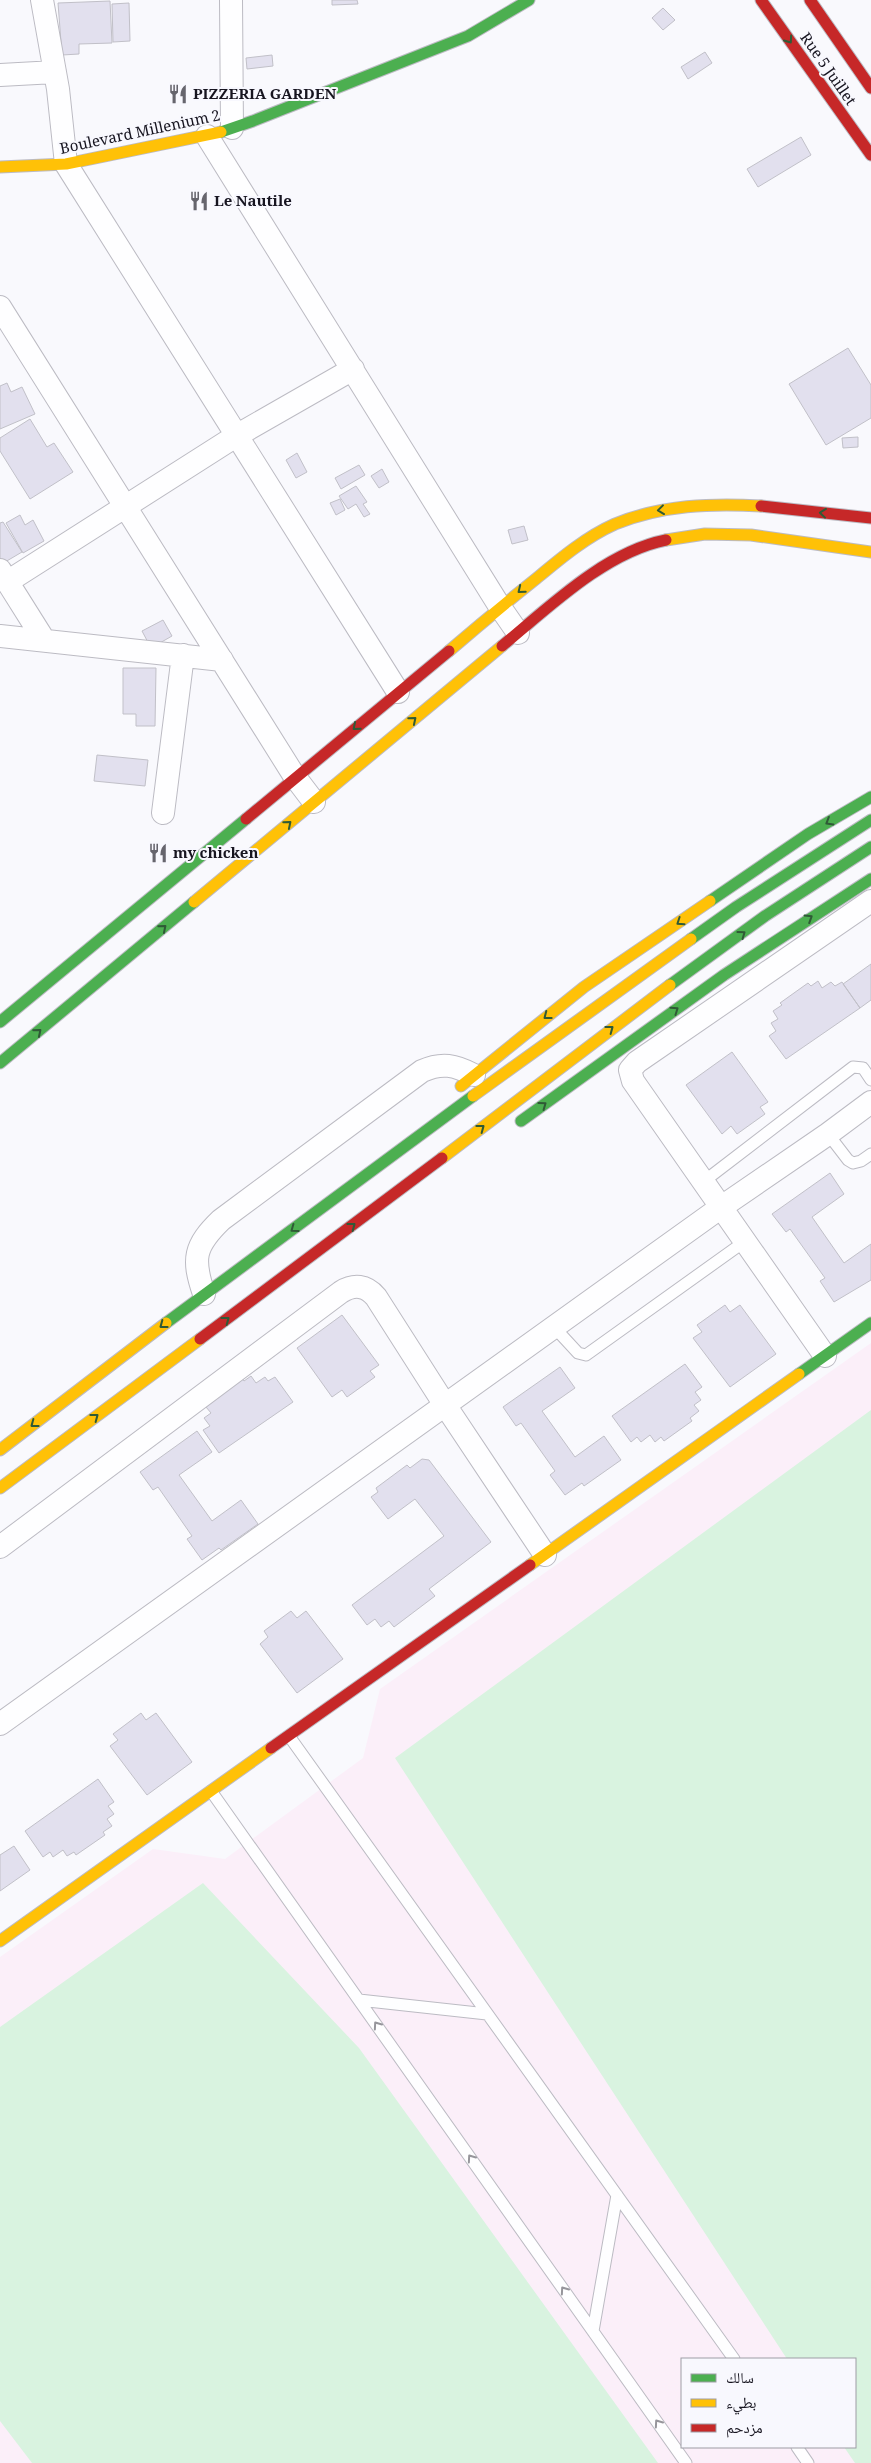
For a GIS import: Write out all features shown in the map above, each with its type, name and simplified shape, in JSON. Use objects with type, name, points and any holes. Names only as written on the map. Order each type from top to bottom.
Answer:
[{"type":"main road","name":"Boulevard Millenium 2","points":[[0,167],[66,164],[207,136],[468,36],[529,0]]},
{"type":"main road","name":"Rue 5 Juillet","points":[[761,0],[871,155]]},
{"type":"main road","name":"Rue 5 Juillet","points":[[810,0],[871,88]]},
{"type":"main road","points":[[0,1022],[500,607],[572,551],[614,525],[652,511],[698,505],[750,505],[871,518]]},
{"type":"main road","points":[[0,1063],[562,596],[609,564],[642,548],[682,536],[724,534],[774,537],[871,552]]},
{"type":"main road","points":[[454,1092],[584,987],[808,834],[871,797]]},
{"type":"main road","points":[[0,1450],[204,1294],[669,953],[743,901],[871,820]]},
{"type":"main road","points":[[0,1488],[299,1266],[626,1018],[755,924],[871,847]]},
{"type":"main road","points":[[508,1130],[724,975],[871,879]]},
{"type":"main road","points":[[376,1169],[421,1120]]},
{"type":"main road","points":[[299,1266],[351,1242]]},
{"type":"main road","points":[[0,1941],[871,1323]]},
{"type":"street","points":[[42,0],[66,164],[398,692]]},
{"type":"street","points":[[231,0],[232,128]]},
{"type":"street","points":[[0,75],[54,72]]},
{"type":"street","points":[[207,136],[518,633]]},
{"type":"street","points":[[0,307],[295,778],[314,802]]},
{"type":"street","points":[[44,640],[4,576],[125,506],[236,436],[353,369]]},
{"type":"street","points":[[0,636],[222,660]]},
{"type":"street","points":[[163,813],[183,655]]},
{"type":"street","points":[[825,1356],[633,1081],[630,1070],[637,1062],[871,901]]},
{"type":"street","points":[[204,1294],[196,1265],[197,1250],[206,1234],[221,1220],[422,1071],[434,1066],[450,1065],[474,1075]]},
{"type":"street","points":[[0,1724],[871,1102]]},
{"type":"street","points":[[0,1546],[346,1289],[363,1287],[376,1296],[445,1405],[545,1555]]},
{"type":"lane","points":[[703,1182],[853,1068],[863,1068],[871,1080]]},
{"type":"lane","points":[[828,1134],[848,1160],[853,1163],[861,1161],[871,1154]]},
{"type":"lane","points":[[554,1327],[578,1353],[586,1355],[744,1242]]},
{"type":"lane","points":[[288,1736],[733,2358]]},
{"type":"lane","points":[[211,1791],[686,2463]]},
{"type":"lane","points":[[359,2000],[487,2014]]},
{"type":"lane","points":[[593,2330],[617,2195]]},
{"type":"lane","points":[[798,2448],[808,2463]]},
{"type":"shaded area","points":[[871,1343],[871,2463],[0,2463],[0,1957],[153,1849],[225,1859],[363,1758],[380,1689]]},
{"type":"green space","points":[[871,1410],[871,2463],[855,2463],[845,2448],[856,2448],[856,2358],[786,2358],[395,1758]]},
{"type":"green space","points":[[203,1883],[359,2048],[658,2463],[32,2463],[0,2421],[0,2027]]},
{"type":"building","points":[[332,0],[357,0],[358,4],[332,5]]},
{"type":"building","points":[[110,1],[112,43],[79,44],[79,54],[62,55],[58,3]]},
{"type":"building","points":[[129,3],[130,41],[113,42],[112,4]]},
{"type":"building","points":[[663,8],[675,20],[663,30],[652,18]]},
{"type":"building","points":[[705,52],[712,63],[688,79],[681,67]]},
{"type":"building","points":[[272,55],[273,66],[247,69],[246,58]]},
{"type":"building","points":[[801,137],[811,155],[758,187],[747,169]]},
{"type":"building","points":[[848,348],[871,385],[871,418],[826,445],[789,384]]},
{"type":"building","points":[[7,383],[11,392],[22,387],[35,414],[0,429],[0,386]]},
{"type":"building","points":[[30,419],[47,447],[54,443],[73,472],[30,499],[0,451],[0,438]]},
{"type":"building","points":[[858,437],[858,447],[843,448],[842,438]]},
{"type":"building","points":[[297,453],[307,472],[296,478],[286,460]]},
{"type":"building","points":[[359,465],[365,475],[341,489],[335,478]]},
{"type":"building","points":[[382,469],[389,482],[379,488],[371,476]]},
{"type":"building","points":[[356,486],[367,502],[363,504],[370,514],[364,517],[356,504],[348,509],[339,496]]},
{"type":"building","points":[[340,499],[345,510],[336,515],[330,503]]},
{"type":"building","points":[[20,515],[25,525],[33,520],[44,541],[23,553],[6,523]]},
{"type":"building","points":[[3,522],[22,552],[0,565],[0,523]]},
{"type":"building","points":[[524,526],[528,540],[512,544],[508,530]]},
{"type":"building","points":[[163,620],[172,636],[151,648],[142,631]]},
{"type":"building","points":[[123,668],[156,668],[155,726],[136,726],[136,714],[123,714]]},
{"type":"building","points":[[97,755],[148,760],[145,786],[94,781]]},
{"type":"building","points":[[871,964],[871,1000],[860,1008],[843,984]]},
{"type":"building","points":[[818,981],[822,988],[831,982],[835,986],[842,982],[860,1008],[786,1059],[769,1036],[776,1031],[771,1023],[778,1019],[773,1011],[782,1005],[780,1003],[808,983],[811,986]]},
{"type":"building","points":[[732,1052],[768,1102],[760,1107],[765,1114],[737,1134],[731,1126],[722,1134],[686,1085]]},
{"type":"building","points":[[830,1173],[844,1194],[812,1217],[844,1263],[871,1244],[871,1280],[834,1302],[820,1281],[825,1278],[790,1229],[786,1232],[772,1214]]},
{"type":"building","points":[[725,1305],[730,1312],[740,1305],[776,1354],[730,1387],[693,1338],[702,1332],[697,1325]]},
{"type":"building","points":[[342,1315],[379,1365],[370,1371],[375,1377],[347,1397],[342,1390],[332,1397],[297,1348]]},
{"type":"building","points":[[685,1364],[702,1387],[695,1392],[701,1400],[694,1405],[699,1411],[690,1418],[692,1421],[664,1441],[661,1437],[655,1442],[650,1435],[641,1442],[637,1437],[631,1442],[612,1416]]},
{"type":"building","points":[[560,1367],[575,1388],[542,1411],[575,1457],[604,1436],[621,1460],[584,1486],[582,1483],[565,1495],[550,1475],[555,1471],[521,1423],[516,1426],[503,1407]]},
{"type":"building","points":[[251,1376],[256,1383],[265,1377],[268,1381],[275,1377],[293,1402],[219,1453],[203,1430],[210,1426],[204,1418],[211,1413],[206,1407],[242,1378],[244,1381]]},
{"type":"building","points":[[197,1431],[212,1452],[179,1475],[212,1521],[241,1500],[258,1524],[221,1550],[219,1548],[202,1560],[187,1539],[192,1536],[158,1487],[153,1490],[140,1472]]},
{"type":"building","points":[[422,1459],[429,1460],[491,1542],[429,1589],[435,1596],[394,1627],[389,1621],[381,1627],[375,1619],[367,1625],[352,1605],[444,1536],[415,1499],[388,1519],[371,1497],[378,1492],[376,1488],[407,1465],[410,1468]]},
{"type":"building","points":[[291,1611],[297,1618],[306,1611],[343,1659],[297,1693],[260,1644],[268,1637],[264,1631]]},
{"type":"building","points":[[141,1713],[146,1720],[156,1713],[192,1762],[147,1795],[110,1746],[118,1740],[113,1734]]},
{"type":"building","points":[[98,1779],[114,1802],[108,1806],[114,1814],[107,1819],[112,1826],[103,1832],[105,1835],[76,1855],[74,1852],[67,1856],[63,1850],[53,1857],[50,1852],[43,1857],[25,1831]]},
{"type":"building","points":[[14,1846],[30,1870],[0,1891],[0,1855]]},
{"type":"traffic: fast","points":[[221,132],[468,36],[529,0]]},
{"type":"traffic: fast","points":[[710,901],[808,834],[871,797]]},
{"type":"traffic: fast","points":[[0,1022],[246,819]]},
{"type":"traffic: fast","points":[[691,939],[736,907],[871,820]]},
{"type":"traffic: fast","points":[[670,985],[765,916],[871,847]]},
{"type":"traffic: fast","points":[[521,1121],[724,975],[871,879]]},
{"type":"traffic: fast","points":[[0,1063],[194,902]]},
{"type":"traffic: fast","points":[[166,1323],[473,1096]]},
{"type":"traffic: fast","points":[[799,1374],[871,1323]]},
{"type":"traffic: slow","points":[[0,167],[66,164],[221,132]]},
{"type":"traffic: slow","points":[[449,651],[565,556],[594,535],[615,524],[668,509],[705,505],[761,506]]},
{"type":"traffic: slow","points":[[666,540],[705,534],[751,535],[871,552]]},
{"type":"traffic: slow","points":[[194,902],[502,646]]},
{"type":"traffic: slow","points":[[461,1086],[584,987],[710,901]]},
{"type":"traffic: slow","points":[[473,1096],[691,939]]},
{"type":"traffic: slow","points":[[442,1158],[670,985]]},
{"type":"traffic: slow","points":[[0,1450],[166,1323]]},
{"type":"traffic: slow","points":[[0,1488],[200,1339]]},
{"type":"traffic: slow","points":[[530,1565],[799,1374]]},
{"type":"traffic: slow","points":[[0,1941],[271,1748]]},
{"type":"traffic: jam","points":[[761,0],[871,155]]},
{"type":"traffic: jam","points":[[810,0],[871,88]]},
{"type":"traffic: jam","points":[[761,506],[871,518]]},
{"type":"traffic: jam","points":[[502,646],[578,583],[599,569],[643,546],[666,540]]},
{"type":"traffic: jam","points":[[246,819],[449,651]]},
{"type":"traffic: jam","points":[[200,1339],[442,1158]]},
{"type":"traffic: jam","points":[[271,1748],[530,1565]]},
{"type":"place","name":"PIZZERIA GARDEN","points":[[178,94]]},
{"type":"place","name":"Le Nautile","points":[[199,201]]},
{"type":"place","name":"my chicken","points":[[158,853]]}]
